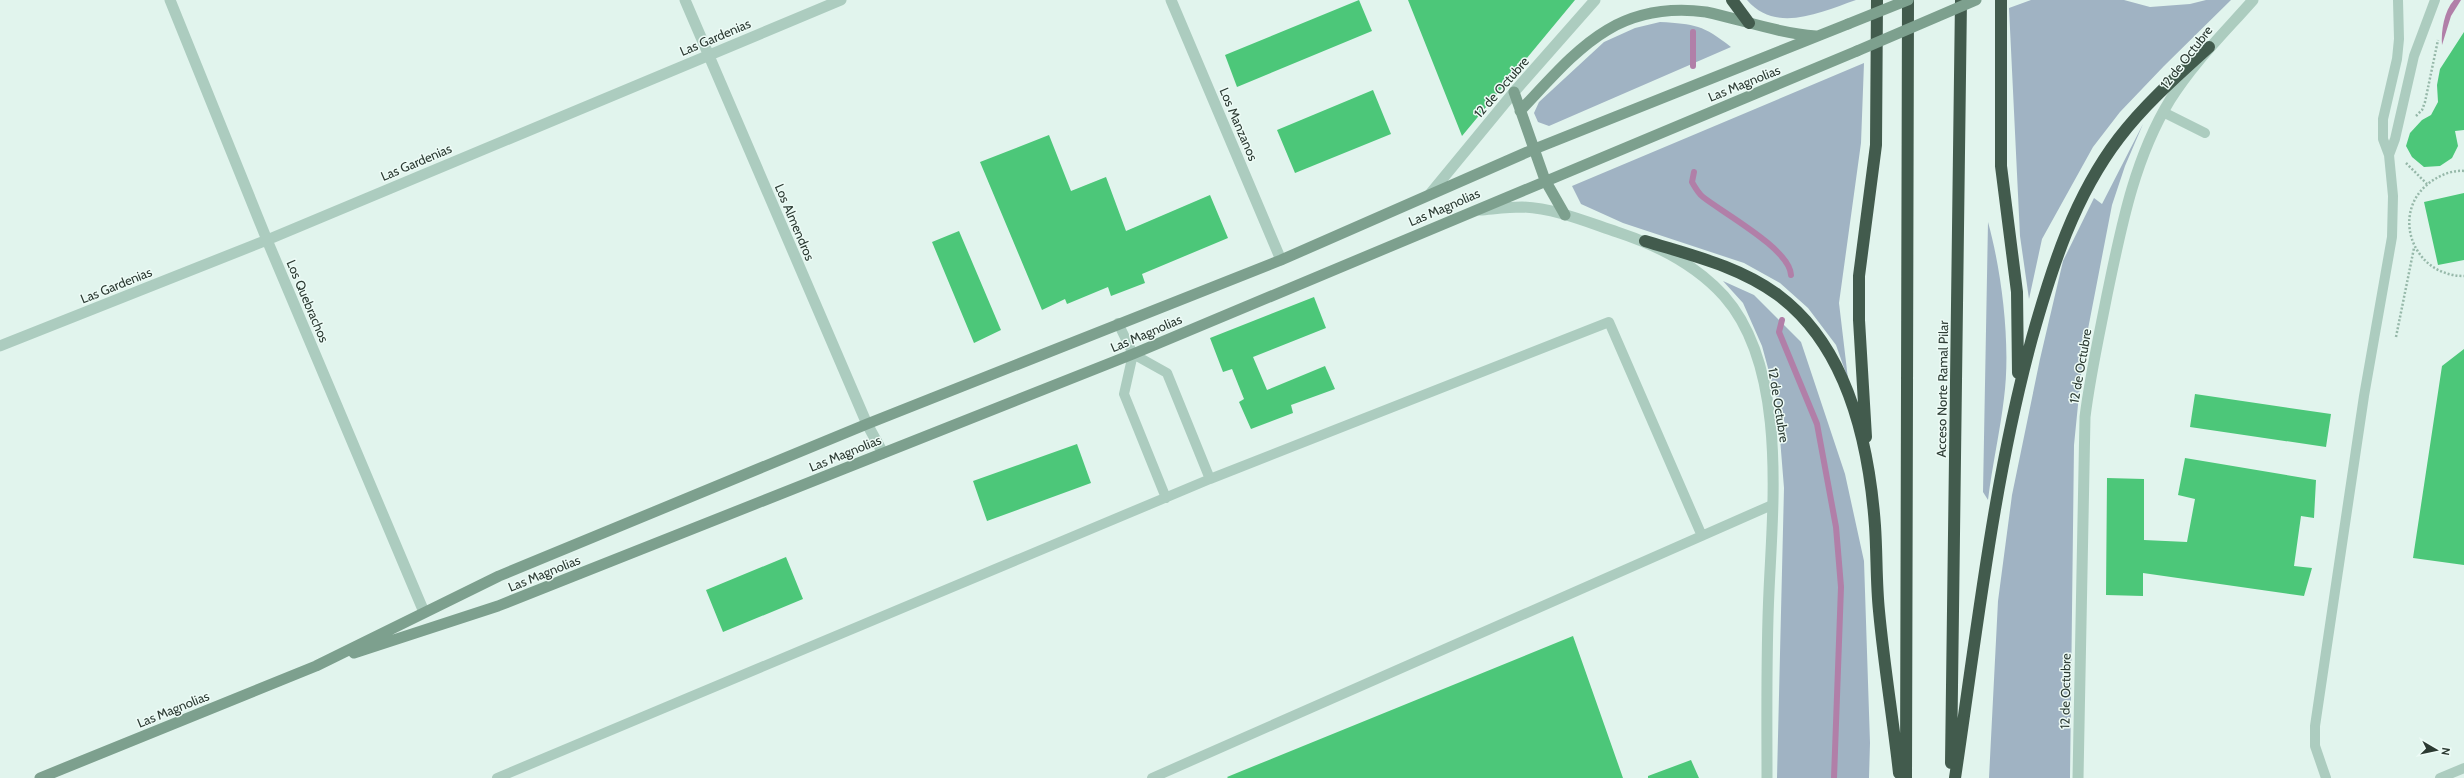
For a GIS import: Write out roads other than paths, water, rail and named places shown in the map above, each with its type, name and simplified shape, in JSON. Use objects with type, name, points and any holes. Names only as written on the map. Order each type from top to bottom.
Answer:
[{"type":"highway","points":[[1732,0],[1749,23]]},
{"type":"highway","points":[[1877,0],[1876,145],[1859,276],[1859,320],[1867,459],[1875,525],[1879,610],[1900,778]]},
{"type":"highway","points":[[1906,778],[1908,0]]},
{"type":"highway","name":"Acceso Norte Ramal Pilar","points":[[1951,778],[1961,0]]},
{"type":"highway","points":[[2001,0],[2002,166],[2017,292],[2019,332],[2018,392]]},
{"type":"highway","points":[[1955,778],[1989,543],[2018,392],[2052,270],[2071,221],[2088,189],[2119,138],[2141,112],[2209,47]]},
{"type":"highway","points":[[1645,241],[1731,269],[1766,287],[1792,306],[1814,332],[1833,360],[1851,402],[1867,459]]},
{"type":"main road","name":"Las Magnolias","points":[[316,666],[499,576],[867,424],[1118,323],[1281,260],[1532,150],[1908,0]]},
{"type":"main road","name":"Las Magnolias","points":[[40,778],[316,666],[498,606],[1133,354],[1976,0]]},
{"type":"main road","points":[[1520,111],[1590,38],[1604,28],[1627,16],[1651,9],[1672,8],[1706,12],[1787,33],[1819,36]]},
{"type":"main road","points":[[1514,92],[1532,150],[1545,180],[1565,215]]},
{"type":"street","name":"Los Quebrachos","points":[[170,0],[267,240],[424,612]]},
{"type":"street","name":"Los Almendros","points":[[685,0],[867,424],[883,454]]},
{"type":"street","name":"Las Gardenias","points":[[0,346],[267,240],[841,0]]},
{"type":"street","name":"Los Manzanos","points":[[1171,0],[1281,260]]},
{"type":"street","name":"12 de Octubre","points":[[1430,194],[1514,92],[1595,0]]},
{"type":"street","name":"12 de Octubre","points":[[2078,778],[2085,417],[2090,382],[2127,208],[2140,166],[2163,112],[2185,78],[2209,47],[2253,0]]},
{"type":"street","name":"12 de Octubre","points":[[1471,211],[1522,207],[1565,215],[1645,241],[1685,263],[1708,280],[1724,297],[1742,324],[1756,358],[1767,401],[1772,445],[1772,505],[1768,612],[1767,778]]},
{"type":"lane","points":[[2326,778],[2315,746],[2315,726],[2364,396],[2392,237],[2393,196],[2389,156],[2383,139],[2383,119],[2397,59],[2399,39],[2398,0]]},
{"type":"lane","points":[[2389,156],[2395,139],[2414,56],[2435,0]]},
{"type":"lane","points":[[2163,112],[2205,133]]},
{"type":"lane","points":[[497,778],[1210,479],[1609,322],[1702,536]]},
{"type":"lane","points":[[1118,323],[1133,354],[1167,373],[1210,479]]},
{"type":"lane","points":[[1133,354],[1124,394],[1166,498]]},
{"type":"lane","points":[[1152,778],[1772,505]]},
{"type":"lane","points":[[2440,778],[2464,768]]},
{"type":"waterway","points":[[1693,32],[1693,66]]},
{"type":"waterway","points":[[1694,172],[1692,182],[1701,195],[1768,243],[1780,254],[1788,265],[1791,275]]},
{"type":"waterway","points":[[1782,320],[1779,332],[1817,424],[1836,527],[1841,587],[1834,778]]}]
